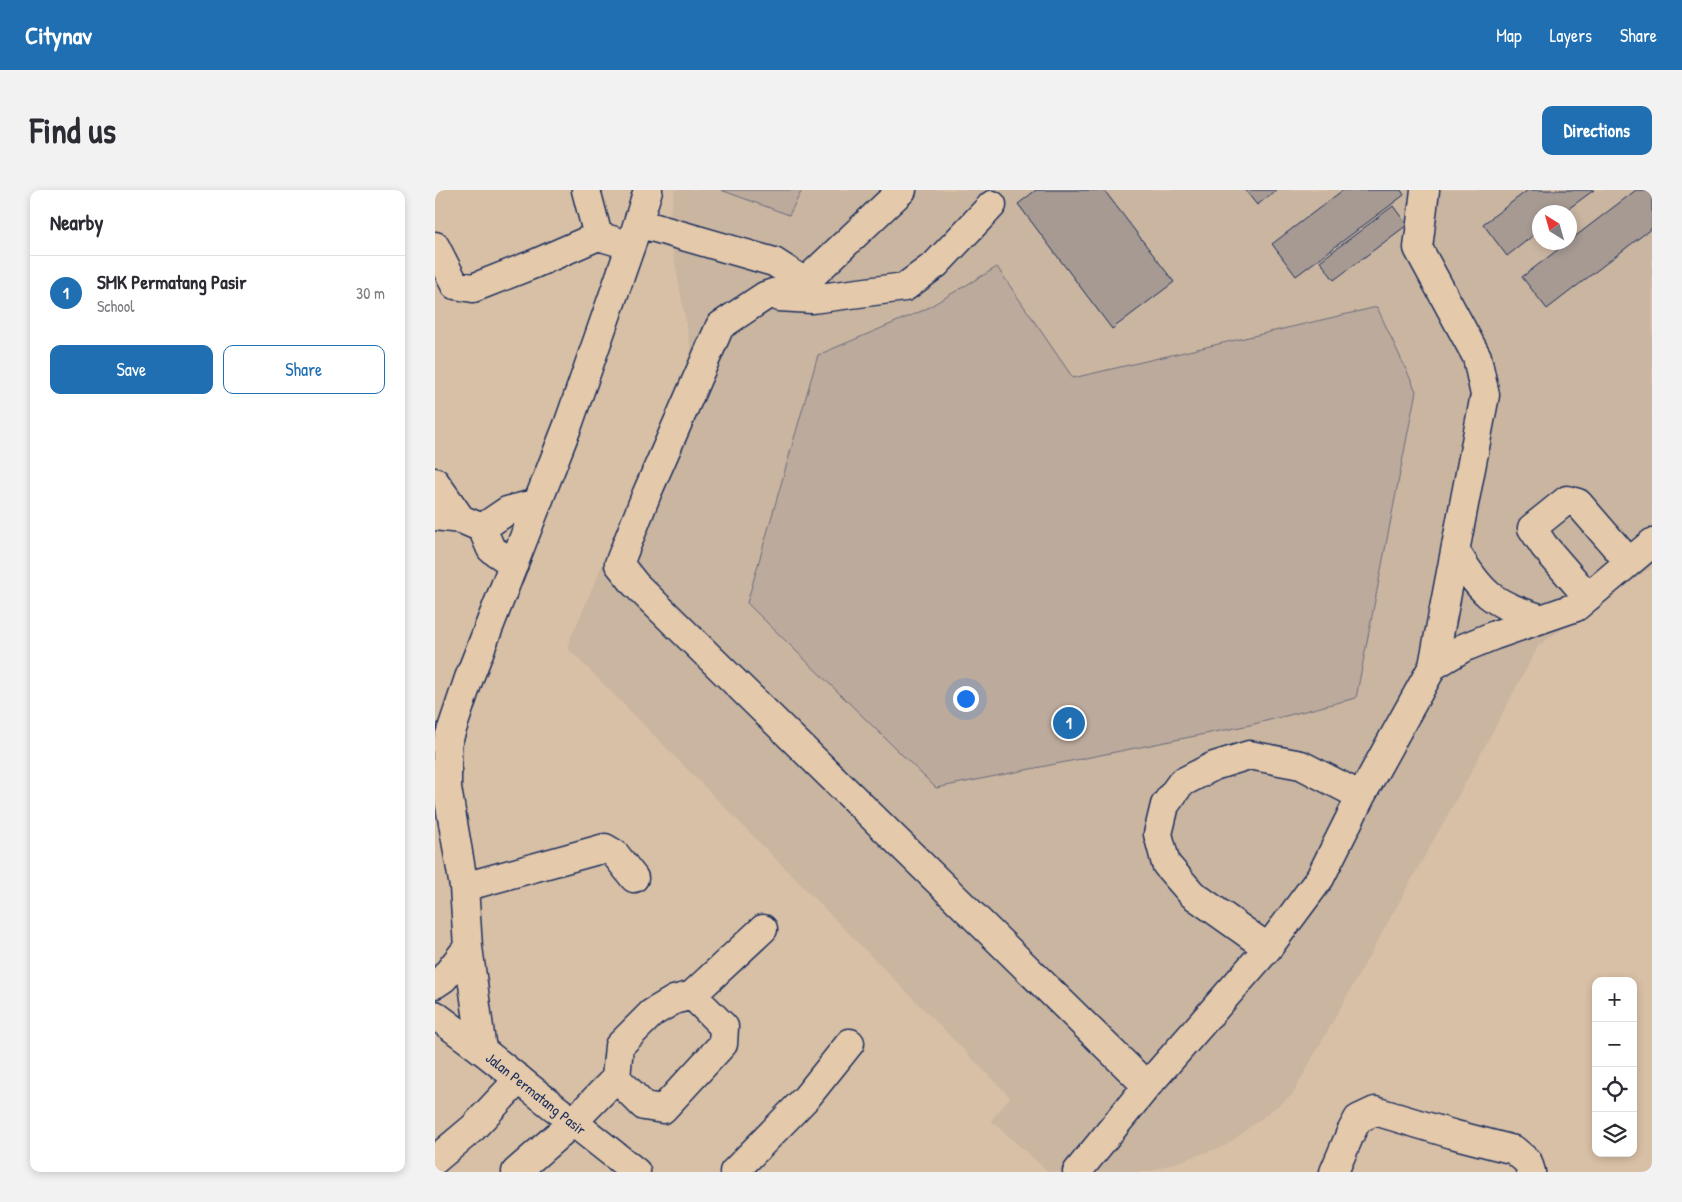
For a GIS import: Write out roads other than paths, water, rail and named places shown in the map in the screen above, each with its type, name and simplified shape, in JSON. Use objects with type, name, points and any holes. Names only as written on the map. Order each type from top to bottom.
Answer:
[{"type":"street","points":[[586,190],[598,236]]},
{"type":"street","points":[[482,1050],[468,947],[464,887],[447,788],[447,744],[469,678],[568,425],[635,234],[647,190]]},
{"type":"street","points":[[902,190],[805,282],[765,296],[719,326],[647,493],[619,564],[635,584],[1147,1086]]},
{"type":"street","points":[[1077,1172],[1147,1086],[1268,948],[1320,878],[1361,796],[1433,666],[1485,395],[1477,357],[1418,248],[1425,190]]},
{"type":"street","points":[[765,296],[812,299],[905,287],[936,264],[992,204]]},
{"type":"street","points":[[435,246],[455,284],[473,288],[598,236],[635,234],[774,262],[805,282]]},
{"type":"street","points":[[435,482],[459,521],[491,549],[514,564]]},
{"type":"street","points":[[1588,597],[1544,546],[1532,528],[1567,500],[1578,503],[1629,562]]},
{"type":"street","points":[[459,521],[537,503]]},
{"type":"street","points":[[1433,666],[1463,648],[1576,607],[1652,543]]},
{"type":"street","points":[[1456,552],[1472,577],[1489,595],[1512,608],[1542,619]]},
{"type":"street","points":[[1268,948],[1192,894],[1167,864],[1159,834],[1165,805],[1181,783],[1214,766],[1249,755],[1301,765],[1361,796]]},
{"type":"street","points":[[464,887],[605,848],[615,854],[634,878]]},
{"type":"street","points":[[516,1172],[573,1122],[616,1078],[619,1046],[652,1014],[674,1000],[692,995],[763,929]]},
{"type":"street","points":[[435,984],[443,978],[468,947]]},
{"type":"street","points":[[616,1078],[644,1106],[663,1108],[723,1044],[724,1027],[692,995]]},
{"type":"street","name":"Jalan Permatang Pasir","points":[[437,1021],[482,1050],[519,1079],[573,1122],[622,1168]]},
{"type":"street","points":[[735,1172],[806,1098],[850,1043]]},
{"type":"street","points":[[435,1160],[473,1128],[519,1079]]},
{"type":"street","points":[[1334,1172],[1358,1119],[1375,1111],[1514,1150],[1528,1162],[1531,1172]]},
{"type":"place","name":"SMK Permatang Pasir","points":[[1069,723]]}]
